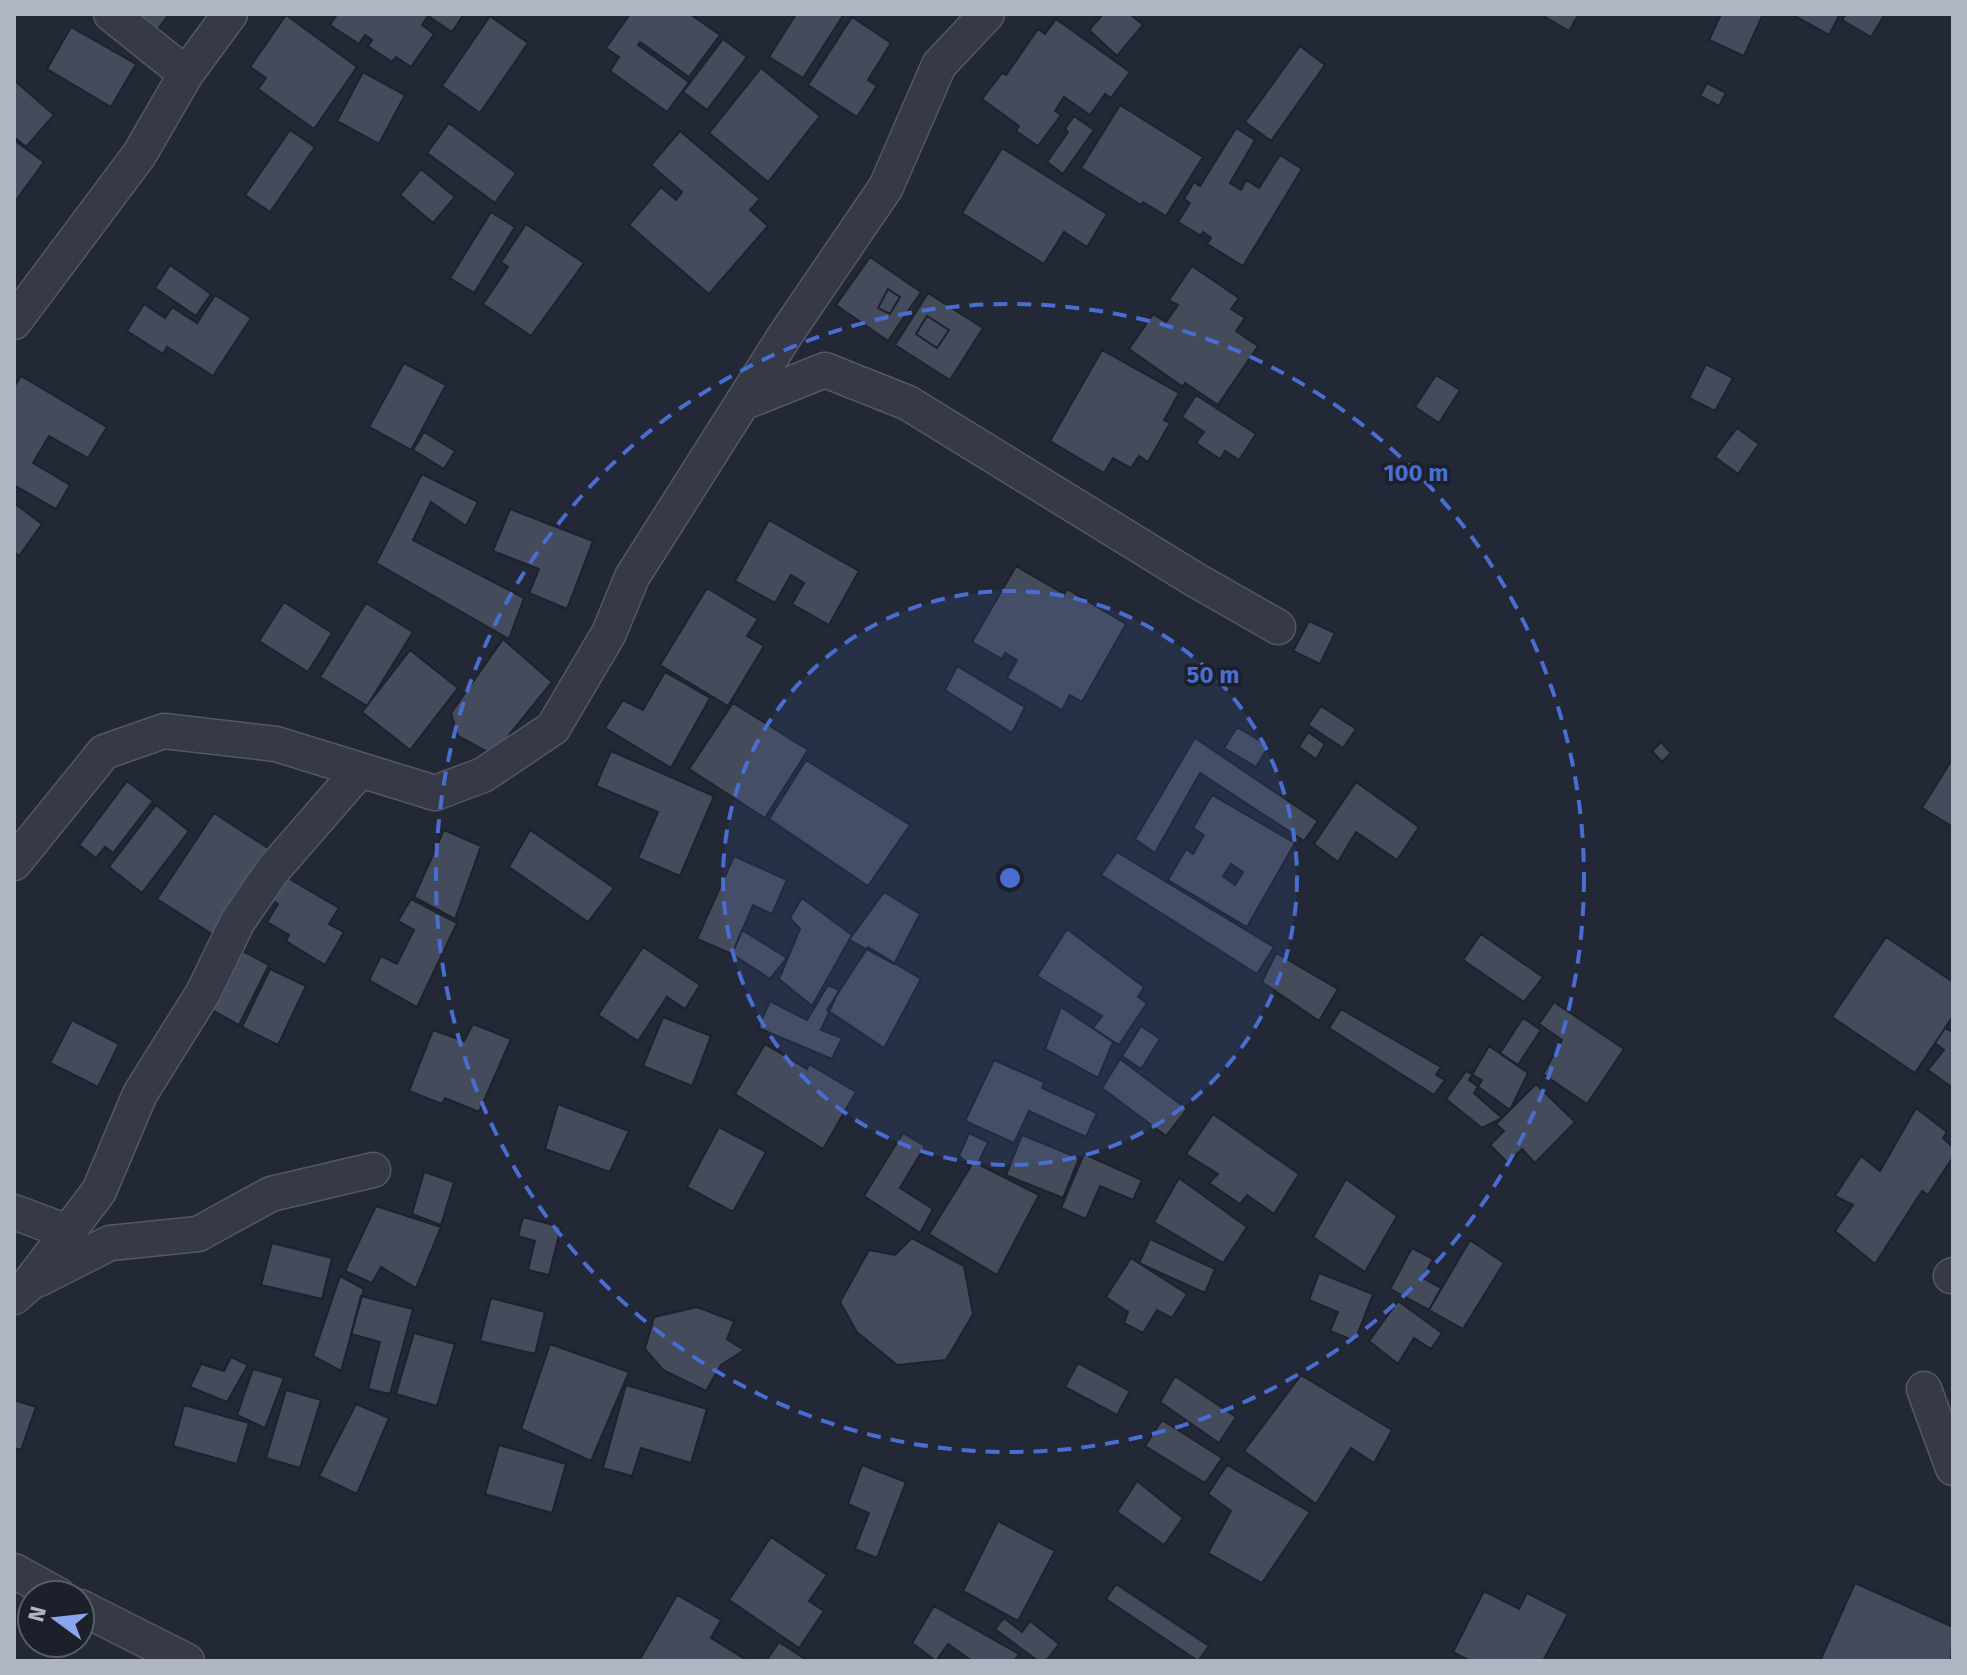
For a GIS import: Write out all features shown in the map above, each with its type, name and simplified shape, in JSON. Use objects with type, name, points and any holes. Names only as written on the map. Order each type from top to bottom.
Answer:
[{"type":"street","points":[[111,14],[186,74]]},
{"type":"street","points":[[14,322],[28,284],[139,155],[186,74],[230,14]]},
{"type":"street","points":[[14,863],[104,752],[164,731],[276,744],[435,793],[483,775],[553,728],[609,633],[632,577],[784,337],[886,187],[939,65],[987,14]]},
{"type":"street","points":[[745,402],[825,370],[908,403],[1153,555],[1278,627]]},
{"type":"street","points":[[21,1291],[70,1233],[99,1191],[140,1094],[203,993],[238,921],[273,870],[359,771]]},
{"type":"street","points":[[21,1291],[110,1243],[198,1234],[271,1194],[373,1170]]},
{"type":"street","points":[[14,1212],[70,1233]]},
{"type":"street","points":[[1924,1389],[1953,1468]]},
{"type":"street","points":[[96,1615],[187,1661]]},
{"type":"building","points":[[136,14],[169,14],[158,29]]},
{"type":"building","points":[[332,14],[464,14],[452,32],[428,16],[422,25],[434,34],[411,67],[396,57],[392,62],[368,46],[372,40],[365,35],[359,44],[330,25],[336,16]]},
{"type":"building","points":[[630,14],[690,14],[720,35],[689,77],[640,42],[638,45],[689,82],[667,112],[610,71],[619,57],[606,48]]},
{"type":"building","points":[[796,14],[844,14],[803,78],[769,57]]},
{"type":"building","points":[[1103,14],[1130,14],[1143,25],[1117,56],[1089,30]]},
{"type":"building","points":[[1540,14],[1579,14],[1569,31]]},
{"type":"building","points":[[1721,14],[1763,14],[1744,56],[1709,40]]},
{"type":"building","points":[[1791,14],[1840,14],[1829,35]]},
{"type":"building","points":[[1846,14],[1885,14],[1871,37],[1842,20]]},
{"type":"building","points":[[286,15],[357,67],[314,129],[258,89],[266,78],[250,67]]},
{"type":"building","points":[[490,16],[528,43],[480,113],[442,86]]},
{"type":"building","points":[[852,17],[891,43],[868,80],[877,86],[857,117],[808,85]]},
{"type":"building","points":[[1056,19],[1130,72],[1111,98],[1105,94],[1090,115],[1064,97],[1055,111],[1061,115],[1038,146],[1016,131],[1019,126],[982,99],[1002,73],[1006,75],[1038,29],[1045,34]]},
{"type":"building","points":[[71,27],[136,64],[111,107],[47,69]]},
{"type":"building","points":[[723,39],[747,57],[707,110],[683,92]]},
{"type":"building","points":[[1300,46],[1325,65],[1271,141],[1245,122]]},
{"type":"building","points":[[761,68],[820,116],[768,182],[709,133]]},
{"type":"building","points":[[363,72],[405,95],[379,144],[337,121]]},
{"type":"building","points":[[14,80],[54,115],[26,147],[14,137]]},
{"type":"building","points":[[1707,83],[1726,93],[1719,106],[1700,96]]},
{"type":"building","points":[[1120,105],[1203,157],[1166,216],[1143,202],[1141,205],[1081,168]]},
{"type":"building","points":[[1074,116],[1094,130],[1063,174],[1047,162],[1068,132],[1065,129]]},
{"type":"building","points":[[449,123],[516,173],[495,203],[427,153]]},
{"type":"building","points":[[1236,128],[1255,140],[1230,183],[1241,190],[1246,180],[1259,188],[1280,155],[1302,169],[1243,266],[1207,244],[1211,238],[1203,232],[1201,236],[1178,222],[1190,203],[1184,199],[1194,182],[1200,186]]},
{"type":"building","points":[[290,130],[315,147],[270,212],[245,195]]},
{"type":"building","points":[[680,131],[760,199],[750,210],[768,226],[709,294],[629,225],[661,187],[676,200],[682,192],[651,165]]},
{"type":"building","points":[[14,140],[44,162],[14,203]]},
{"type":"building","points":[[1002,148],[1107,214],[1087,247],[1064,232],[1044,264],[962,213]]},
{"type":"building","points":[[421,169],[455,197],[433,223],[400,195]]},
{"type":"building","points":[[491,212],[515,227],[474,293],[450,278]]},
{"type":"building","points":[[526,224],[584,263],[531,336],[483,304],[508,267],[501,262]]},
{"type":"building","points":[[870,257],[921,292],[888,341],[836,305]],"holes":[[[888,289],[900,297],[890,314],[878,308]]]},
{"type":"building","points":[[170,265],[211,294],[196,316],[155,288]]},
{"type":"building","points":[[1192,266],[1239,298],[1231,309],[1245,318],[1236,331],[1258,346],[1218,405],[1185,383],[1183,387],[1129,349],[1153,314],[1166,322],[1178,305],[1169,300]]},
{"type":"building","points":[[888,289],[900,297],[890,314],[878,308]]},
{"type":"building","points":[[928,293],[983,328],[950,380],[895,345]],"holes":[[[927,316],[949,330],[937,348],[916,334]]]},
{"type":"building","points":[[215,295],[251,318],[213,376],[167,347],[163,354],[127,331],[144,304],[165,318],[172,307],[197,323]]},
{"type":"building","points":[[927,316],[949,330],[937,348],[916,334]]},
{"type":"building","points":[[1102,350],[1179,393],[1164,420],[1170,423],[1148,462],[1139,456],[1131,468],[1113,458],[1104,473],[1050,441]]},
{"type":"building","points":[[404,363],[446,385],[411,450],[369,427]]},
{"type":"building","points":[[1706,364],[1733,378],[1715,411],[1689,398]]},
{"type":"building","points":[[1436,375],[1460,390],[1439,423],[1415,407]]},
{"type":"building","points":[[21,376],[107,427],[88,458],[49,436],[33,463],[70,485],[56,509],[14,485],[14,387]]},
{"type":"building","points":[[1196,395],[1256,434],[1239,460],[1225,451],[1220,459],[1196,443],[1204,432],[1182,417]]},
{"type":"building","points":[[1737,428],[1759,444],[1738,474],[1715,457]]},
{"type":"building","points":[[424,432],[455,451],[444,469],[413,450]]},
{"type":"building","points":[[422,474],[478,502],[466,526],[431,502],[413,540],[524,598],[509,639],[376,563]]},
{"type":"building","points":[[14,503],[42,524],[19,556],[14,552]]},
{"type":"building","points":[[510,509],[593,541],[567,609],[529,593],[539,569],[493,551]]},
{"type":"building","points":[[769,520],[859,571],[829,625],[792,604],[804,583],[791,575],[775,603],[735,581]]},
{"type":"building","points":[[1016,566],[1064,594],[1067,589],[1126,624],[1082,702],[1070,695],[1062,710],[1007,678],[1017,660],[1005,653],[1002,659],[972,642]]},
{"type":"building","points":[[707,588],[758,619],[747,636],[764,646],[728,706],[660,665]]},
{"type":"building","points":[[284,602],[332,633],[308,672],[259,641]]},
{"type":"building","points":[[366,603],[413,632],[367,706],[320,677]]},
{"type":"building","points":[[1309,621],[1335,633],[1320,664],[1293,651]]},
{"type":"building","points":[[503,639],[552,682],[493,755],[458,736],[451,713]]},
{"type":"building","points":[[410,650],[458,688],[410,750],[362,712]]},
{"type":"building","points":[[957,666],[1025,707],[1012,733],[945,690]]},
{"type":"building","points":[[665,672],[710,698],[671,768],[605,728],[623,700],[643,710]]},
{"type":"building","points":[[733,703],[808,750],[765,818],[689,769]]},
{"type":"building","points":[[1321,706],[1356,729],[1343,748],[1308,725]]},
{"type":"building","points":[[1237,727],[1269,746],[1256,767],[1224,748]]},
{"type":"building","points":[[1308,732],[1325,744],[1316,759],[1299,747]]},
{"type":"building","points":[[1195,738],[1318,821],[1304,841],[1200,773],[1155,853],[1135,839]]},
{"type":"building","points":[[1661,742],[1671,753],[1662,762],[1652,751]]},
{"type":"building","points":[[611,751],[714,796],[680,876],[638,858],[658,812],[596,786]]},
{"type":"building","points":[[806,760],[910,825],[868,886],[769,819]]},
{"type":"building","points":[[1953,762],[1953,827],[1922,808]]},
{"type":"building","points":[[127,781],[153,801],[113,853],[105,847],[96,858],[79,845]]},
{"type":"building","points":[[1356,782],[1419,827],[1397,860],[1356,832],[1338,862],[1314,844]]},
{"type":"building","points":[[1212,795],[1295,843],[1247,927],[1168,880],[1186,849],[1193,854],[1204,835],[1193,828]],"holes":[[[1231,864],[1243,872],[1235,885],[1223,876]]]},
{"type":"building","points":[[156,805],[189,831],[142,893],[109,867]]},
{"type":"building","points":[[214,813],[271,850],[215,936],[157,899]]},
{"type":"building","points":[[444,830],[481,846],[455,919],[414,897]]},
{"type":"building","points":[[530,830],[614,888],[588,922],[509,867]]},
{"type":"building","points":[[1117,852],[1274,947],[1257,974],[1101,875]]},
{"type":"building","points":[[734,856],[787,880],[772,914],[753,905],[732,954],[697,939]]},
{"type":"building","points":[[281,874],[339,908],[329,924],[344,932],[325,965],[286,941],[289,935],[267,922],[278,904],[267,897]]},
{"type":"building","points":[[884,892],[920,914],[894,964],[849,940]]},
{"type":"building","points":[[802,898],[852,935],[812,1006],[779,979],[800,929],[790,918]]},
{"type":"building","points":[[411,899],[457,923],[417,1007],[369,980],[381,956],[397,964],[414,930],[398,921]]},
{"type":"building","points":[[1067,929],[1144,987],[1138,997],[1147,1003],[1119,1045],[1093,1028],[1102,1016],[1037,976]]},
{"type":"building","points":[[742,930],[787,958],[770,979],[732,954]]},
{"type":"building","points":[[1481,934],[1543,977],[1524,1002],[1463,960]]},
{"type":"building","points":[[1886,937],[1953,982],[1953,1016],[1915,1073],[1832,1017]]},
{"type":"building","points":[[643,947],[700,985],[685,1009],[667,997],[638,1041],[598,1015]]},
{"type":"building","points":[[868,947],[921,979],[884,1048],[827,1010]]},
{"type":"building","points":[[243,951],[269,965],[239,1025],[212,1010]]},
{"type":"building","points":[[1276,953],[1338,989],[1319,1021],[1262,982]]},
{"type":"building","points":[[270,969],[306,986],[278,1045],[242,1027]]},
{"type":"building","points":[[828,985],[839,990],[821,1030],[842,1038],[832,1059],[758,1028],[770,1001],[807,1020]]},
{"type":"building","points":[[1554,1002],[1624,1049],[1587,1104],[1543,1074],[1562,1040],[1539,1024]]},
{"type":"building","points":[[1061,1007],[1113,1042],[1098,1078],[1045,1049]]},
{"type":"building","points":[[1341,1009],[1441,1067],[1436,1075],[1445,1080],[1434,1095],[1329,1028]]},
{"type":"building","points":[[663,1017],[711,1036],[692,1086],[643,1066]]},
{"type":"building","points":[[1523,1018],[1541,1030],[1518,1065],[1500,1053]]},
{"type":"building","points":[[72,1020],[119,1044],[98,1087],[50,1063]]},
{"type":"building","points":[[473,1024],[511,1039],[479,1112],[445,1098],[442,1104],[409,1091],[433,1030],[464,1041]]},
{"type":"building","points":[[1141,1026],[1160,1039],[1141,1069],[1122,1056]]},
{"type":"building","points":[[1945,1028],[1953,1032],[1953,1088],[1928,1070],[1944,1050],[1935,1043]]},
{"type":"building","points":[[765,1044],[807,1069],[809,1064],[856,1092],[823,1149],[735,1094]]},
{"type":"building","points":[[1489,1046],[1528,1073],[1510,1110],[1469,1080]]},
{"type":"building","points":[[1120,1059],[1187,1109],[1166,1136],[1102,1088]]},
{"type":"building","points":[[994,1060],[1044,1082],[1042,1088],[1097,1113],[1086,1137],[1029,1111],[1014,1143],[965,1121]]},
{"type":"building","points":[[1466,1071],[1482,1080],[1474,1093],[1502,1118],[1482,1128],[1446,1099]]},
{"type":"building","points":[[1536,1084],[1575,1122],[1535,1163],[1522,1149],[1508,1163],[1490,1145],[1504,1131],[1496,1124]]},
{"type":"building","points":[[558,1104],[629,1131],[610,1172],[545,1149]]},
{"type":"building","points":[[1916,1108],[1947,1132],[1943,1138],[1953,1147],[1953,1157],[1928,1195],[1922,1191],[1875,1264],[1835,1231],[1853,1205],[1835,1196],[1861,1156],[1880,1171]]},
{"type":"building","points":[[1213,1114],[1299,1174],[1274,1214],[1247,1195],[1240,1204],[1209,1183],[1218,1174],[1186,1154]]},
{"type":"building","points":[[719,1127],[766,1152],[733,1212],[687,1187]]},
{"type":"building","points":[[903,1133],[925,1146],[900,1188],[933,1209],[920,1233],[864,1196]]},
{"type":"building","points":[[969,1133],[988,1142],[978,1164],[1039,1195],[997,1275],[929,1234],[971,1166],[959,1156]]},
{"type":"building","points":[[1022,1135],[1079,1158],[1063,1198],[1006,1175]]},
{"type":"building","points":[[1084,1154],[1142,1180],[1133,1200],[1100,1186],[1086,1219],[1061,1208]]},
{"type":"building","points":[[424,1172],[454,1182],[441,1225],[412,1214]]},
{"type":"building","points":[[1179,1178],[1247,1227],[1223,1263],[1154,1222]]},
{"type":"building","points":[[1346,1179],[1397,1216],[1365,1272],[1313,1237]]},
{"type":"building","points":[[376,1206],[441,1227],[416,1288],[381,1267],[372,1283],[345,1271]]},
{"type":"building","points":[[523,1217],[561,1227],[549,1275],[528,1270],[535,1241],[518,1236]]},
{"type":"building","points":[[912,1238],[964,1266],[973,1314],[946,1360],[897,1365],[857,1332],[840,1302],[869,1250],[895,1255]]},
{"type":"building","points":[[1150,1239],[1215,1269],[1205,1293],[1139,1263]]},
{"type":"building","points":[[1470,1240],[1504,1263],[1463,1329],[1429,1310]]},
{"type":"building","points":[[272,1243],[332,1258],[322,1299],[261,1285]]},
{"type":"building","points":[[1412,1248],[1433,1259],[1423,1278],[1441,1288],[1429,1310],[1390,1289]]},
{"type":"building","points":[[1131,1258],[1187,1294],[1172,1318],[1157,1310],[1143,1333],[1124,1323],[1128,1312],[1106,1297]]},
{"type":"building","points":[[1319,1273],[1373,1294],[1355,1341],[1330,1331],[1338,1312],[1309,1300]]},
{"type":"building","points":[[340,1276],[364,1289],[341,1371],[313,1356]]},
{"type":"building","points":[[361,1296],[413,1309],[390,1394],[368,1389],[380,1342],[351,1334]]},
{"type":"building","points":[[491,1298],[545,1312],[535,1354],[480,1341]]},
{"type":"building","points":[[1398,1301],[1442,1333],[1431,1349],[1414,1338],[1398,1364],[1369,1341]]},
{"type":"building","points":[[697,1307],[734,1321],[727,1339],[744,1350],[721,1365],[706,1391],[663,1370],[645,1349],[654,1317]]},
{"type":"building","points":[[414,1333],[455,1344],[437,1406],[396,1394]]},
{"type":"building","points":[[550,1344],[629,1372],[591,1461],[521,1429]]},
{"type":"building","points":[[231,1357],[248,1365],[227,1402],[190,1387],[201,1364],[224,1371]]},
{"type":"building","points":[[1078,1363],[1130,1391],[1117,1415],[1065,1387]]},
{"type":"building","points":[[253,1369],[284,1378],[265,1428],[237,1415]]},
{"type":"building","points":[[1301,1375],[1392,1430],[1374,1463],[1351,1448],[1316,1504],[1244,1451]]},
{"type":"building","points":[[1175,1376],[1236,1417],[1219,1443],[1160,1402]]},
{"type":"building","points":[[626,1385],[707,1409],[691,1463],[641,1448],[632,1476],[603,1468]]},
{"type":"building","points":[[286,1390],[321,1400],[300,1468],[266,1458]]},
{"type":"building","points":[[14,1400],[36,1407],[21,1450],[14,1448]]},
{"type":"building","points":[[356,1404],[389,1418],[357,1494],[319,1476]]},
{"type":"building","points":[[184,1405],[249,1423],[237,1464],[173,1446]]},
{"type":"building","points":[[1162,1420],[1222,1458],[1205,1483],[1145,1446]]},
{"type":"building","points":[[499,1445],[566,1464],[552,1513],[485,1494]]},
{"type":"building","points":[[862,1465],[906,1482],[877,1558],[855,1549],[869,1513],[848,1504]]},
{"type":"building","points":[[1227,1465],[1310,1512],[1262,1583],[1208,1553],[1231,1511],[1208,1494]]},
{"type":"building","points":[[1137,1481],[1183,1518],[1164,1545],[1117,1512]]},
{"type":"building","points":[[998,1521],[1055,1551],[1018,1621],[963,1591]]},
{"type":"building","points":[[771,1537],[827,1575],[809,1601],[824,1611],[799,1648],[729,1600]]},
{"type":"building","points":[[1855,1583],[1953,1627],[1951,1661],[1820,1661]]},
{"type":"building","points":[[1116,1584],[1209,1646],[1198,1661],[1106,1599]]},
{"type":"building","points":[[1484,1591],[1519,1609],[1527,1593],[1568,1614],[1543,1661],[1470,1661],[1453,1652]]},
{"type":"building","points":[[677,1595],[721,1620],[711,1638],[748,1661],[639,1661]]},
{"type":"building","points":[[934,1606],[1019,1654],[1014,1661],[972,1661],[948,1644],[936,1661],[912,1643]]},
{"type":"building","points":[[1004,1618],[1022,1632],[1030,1621],[1059,1644],[1046,1661],[1038,1661],[995,1629]]},
{"type":"building","points":[[779,1642],[808,1661],[766,1661]]}]
